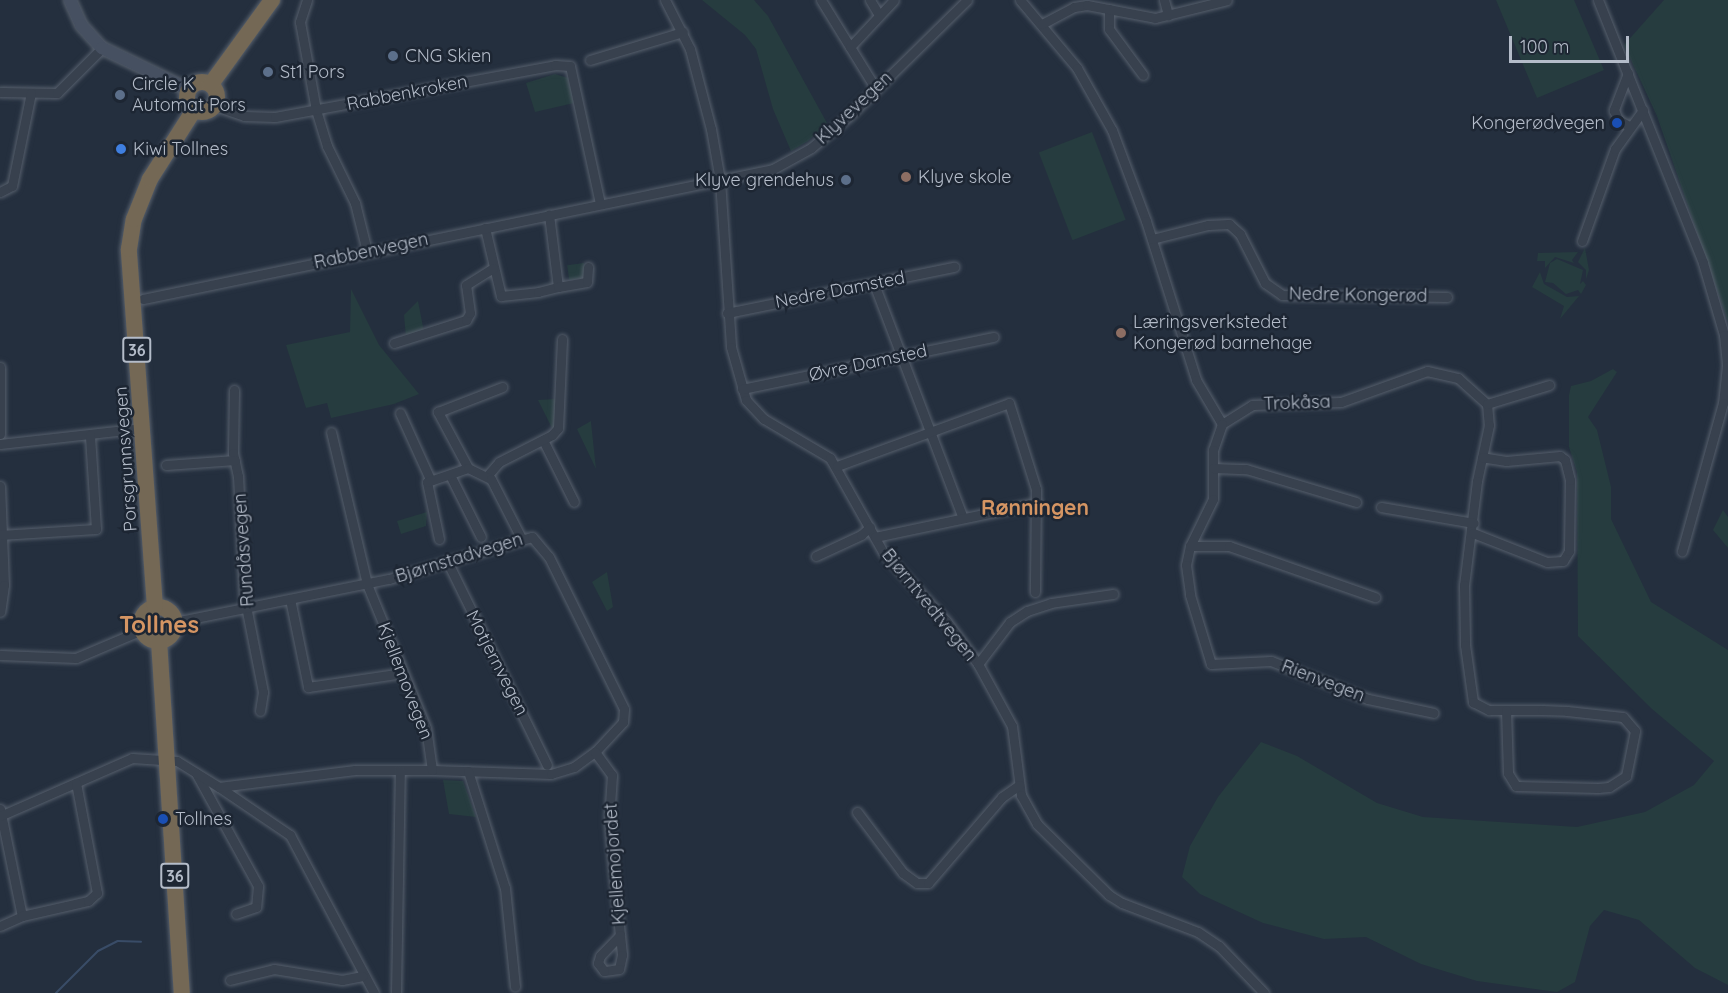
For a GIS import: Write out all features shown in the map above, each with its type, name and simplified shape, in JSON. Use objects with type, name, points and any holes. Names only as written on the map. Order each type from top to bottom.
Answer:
[{"type":"highway","points":[[211,84],[272,0]]},
{"type":"highway","points":[[198,83],[211,84],[217,93],[215,106],[203,113],[194,110],[187,99],[189,90],[198,83]]},
{"type":"highway","name":"Porsgrunnsvegen","points":[[155,607],[143,428],[129,284],[131,234],[150,179],[194,110]]},
{"type":"highway","points":[[155,607],[170,612],[175,622],[171,635],[159,641],[147,637],[142,630],[143,615],[155,607]]},
{"type":"highway","name":"36","points":[[159,641],[182,993]]},
{"type":"street","points":[[70,0],[81,25],[102,48],[189,90]]},
{"type":"street","points":[[307,0],[300,22],[316,110],[327,146],[355,203],[367,251]]},
{"type":"street","name":"Bjørntvedtvegen","points":[[665,0],[682,32],[700,81],[720,180],[727,313],[742,389],[751,407],[764,419],[820,450],[837,466],[890,562],[946,621],[978,664],[1012,726],[1019,785],[1024,805],[1037,824],[1109,895],[1122,903],[1198,932],[1219,946],[1264,993]]},
{"type":"street","points":[[821,0],[876,89]]},
{"type":"street","points":[[870,0],[879,15]]},
{"type":"street","points":[[850,46],[894,0]]},
{"type":"street","name":"Klyvevegen","points":[[720,180],[758,174],[790,161],[828,135],[967,0]]},
{"type":"street","points":[[1020,0],[1077,68],[1112,130],[1152,239],[1196,380],[1222,424]]},
{"type":"street","points":[[1164,0],[1168,15]]},
{"type":"street","points":[[1042,24],[1074,7],[1087,5],[1149,18],[1227,0]]},
{"type":"street","points":[[1598,0],[1715,294],[1724,335],[1727,366],[1722,403],[1682,551]]},
{"type":"street","points":[[1109,9],[1109,29],[1143,75]]},
{"type":"street","points":[[590,60],[682,32]]},
{"type":"street","points":[[0,93],[64,90],[102,48]]},
{"type":"street","name":"Rabbenkroken","points":[[215,106],[255,118],[316,110],[555,65],[570,66],[600,204]]},
{"type":"street","points":[[1628,73],[1613,105],[1618,120],[1629,126]]},
{"type":"street","points":[[3,192],[12,186],[31,93]]},
{"type":"street","points":[[1582,241],[1615,149],[1629,126],[1643,110]]},
{"type":"street","name":"Rabbenvegen","points":[[142,299],[720,180]]},
{"type":"street","points":[[549,215],[558,287]]},
{"type":"street","name":"Nedre Kongerød","points":[[1152,239],[1208,225],[1229,224],[1240,234],[1265,283],[1282,295],[1447,297]]},
{"type":"street","points":[[485,228],[499,293],[505,297],[587,282],[588,267]]},
{"type":"street","name":"Nedre Damsted","points":[[727,313],[954,267]]},
{"type":"street","points":[[394,343],[466,320],[470,313],[466,285],[493,268]]},
{"type":"street","points":[[874,284],[963,518]]},
{"type":"street","name":"Øvre Damsted","points":[[742,389],[994,337]]},
{"type":"street","points":[[488,476],[499,462],[556,432],[560,422],[562,339]]},
{"type":"street","points":[[0,368],[0,434]]},
{"type":"street","name":"Trokåsa","points":[[1222,424],[1252,405],[1341,402],[1427,371],[1458,378],[1487,404]]},
{"type":"street","points":[[1506,710],[1508,773],[1516,786],[1598,789],[1609,787],[1626,776],[1635,730],[1623,717],[1478,707],[1470,692],[1464,610],[1466,567],[1489,425],[1487,404],[1549,385]]},
{"type":"street","points":[[502,387],[438,412],[468,468],[488,476],[520,538]]},
{"type":"street","name":"Rundåsvegen","points":[[234,390],[235,460],[246,608],[263,692],[260,711]]},
{"type":"street","points":[[837,466],[929,430],[1009,403],[1034,479],[1037,503],[1035,592]]},
{"type":"street","points":[[400,413],[430,479],[426,491],[439,539]]},
{"type":"street","name":"Rienvegen","points":[[1222,424],[1214,442],[1211,506],[1190,546],[1186,565],[1190,595],[1211,664],[1271,661],[1368,699],[1434,713]]},
{"type":"street","points":[[0,444],[143,428]]},
{"type":"street","name":"Kjellemovegen","points":[[331,432],[367,584],[428,737],[432,770]]},
{"type":"street","points":[[1,535],[96,529],[90,435]]},
{"type":"street","points":[[543,440],[574,502]]},
{"type":"street","points":[[1473,533],[1547,562],[1563,561],[1569,550],[1570,480],[1565,460],[1560,456],[1506,461],[1482,457]]},
{"type":"street","points":[[166,465],[235,460]]},
{"type":"street","points":[[430,479],[468,468]]},
{"type":"street","points":[[1214,468],[1256,472],[1356,502]]},
{"type":"street","points":[[450,475],[481,537]]},
{"type":"street","points":[[0,486],[4,602],[0,612]]},
{"type":"street","points":[[875,537],[1037,503]]},
{"type":"street","points":[[1381,507],[1474,523]]},
{"type":"street","points":[[816,555],[870,527]]},
{"type":"street","name":"Bjørnstadvegen","points":[[175,622],[367,584],[520,538],[532,537],[549,557],[624,709],[623,722],[595,752]]},
{"type":"street","points":[[1190,546],[1229,546],[1375,597]]},
{"type":"street","name":"Motjernvegen","points":[[447,561],[547,765]]},
{"type":"street","points":[[978,664],[1017,616],[1051,603],[1113,594]]},
{"type":"street","points":[[290,599],[308,687],[403,673]]},
{"type":"street","points":[[0,655],[76,658],[142,630]]},
{"type":"street","points":[[219,787],[355,770],[551,774],[574,767],[595,752]]},
{"type":"street","name":"Kjellemojordet","points":[[595,752],[612,775],[609,820],[620,935]]},
{"type":"street","points":[[22,916],[1,814],[132,758],[167,759],[196,772],[290,835],[374,993]]},
{"type":"street","points":[[396,993],[400,770]]},
{"type":"street","points":[[468,771],[505,888],[516,986]]},
{"type":"street","points":[[196,772],[258,886],[256,907],[236,914]]},
{"type":"street","points":[[0,926],[22,916],[87,901],[97,893],[76,783]]},
{"type":"street","points":[[857,812],[903,873],[917,884],[928,884],[1002,797],[1019,785]]},
{"type":"street","points":[[230,980],[274,969],[342,980],[363,976]]},
{"type":"green space","points":[[702,0],[754,0],[768,16],[827,123],[808,141],[791,151],[773,109],[756,49],[745,35]]},
{"type":"green space","points":[[1496,0],[1574,0],[1604,70],[1537,98]]},
{"type":"green space","points":[[1664,0],[1728,0],[1728,322],[1657,116],[1624,45]]},
{"type":"green space","points":[[555,74],[568,78],[574,103],[535,112],[526,83]]},
{"type":"green space","points":[[1092,132],[1126,220],[1072,240],[1039,152]]},
{"type":"green space","points":[[1585,248],[1589,270],[1586,279],[1586,270],[1578,262]]},
{"type":"green space","points":[[1578,252],[1572,260],[1574,263],[1555,257],[1545,268],[1545,261],[1537,261],[1538,253]]},
{"type":"green space","points":[[1557,259],[1583,270],[1580,284],[1583,281],[1586,285],[1581,294],[1578,290],[1566,294],[1553,283],[1545,282],[1550,263]]},
{"type":"green space","points":[[584,263],[586,278],[569,280],[567,265]]},
{"type":"green space","points":[[1540,272],[1544,284],[1567,297],[1579,296],[1560,319],[1564,306],[1532,287]]},
{"type":"green space","points":[[351,289],[379,345],[419,394],[394,404],[331,418],[327,403],[306,408],[286,345],[350,332]]},
{"type":"green space","points":[[418,301],[424,332],[406,338],[404,315]]},
{"type":"green space","points":[[1613,369],[1617,372],[1588,417],[1597,430],[1611,487],[1611,519],[1651,602],[1728,650],[1728,985],[1695,968],[1639,920],[1604,910],[1590,926],[1575,982],[1557,992],[1477,981],[1421,964],[1366,937],[1324,939],[1263,923],[1200,894],[1182,877],[1190,846],[1218,797],[1261,742],[1297,756],[1377,803],[1423,817],[1577,827],[1645,812],[1694,785],[1714,761],[1652,709],[1578,636],[1577,472],[1569,447],[1569,395],[1571,386],[1591,381]]},
{"type":"green space","points":[[556,399],[558,401],[553,430],[538,400]]},
{"type":"green space","points":[[591,422],[596,469],[577,429]]},
{"type":"green space","points":[[1723,510],[1728,517],[1728,548],[1713,530]]},
{"type":"green space","points":[[427,512],[426,526],[401,534],[397,521]]},
{"type":"green space","points":[[607,572],[613,607],[607,611],[592,582]]},
{"type":"green space","points":[[443,780],[463,781],[476,817],[449,814]]},
{"type":"waterway","points":[[56,993],[98,951],[118,941],[141,942]]},
{"type":"place","name":"CNG Skien","points":[[393,56]]},
{"type":"place","name":"St1 Pors","points":[[268,72]]},
{"type":"place","name":"Circle K Automat Pors","points":[[120,95]]},
{"type":"place","name":"Kongerødvegen","points":[[1617,123]]},
{"type":"place","name":"Kiwi Tollnes","points":[[121,149]]},
{"type":"place","name":"Klyve skole","points":[[906,177]]},
{"type":"place","name":"Klyve grendehus","points":[[846,180]]},
{"type":"place","name":"Læringsverkstedet Kongerød barnehage","points":[[1121,333]]},
{"type":"place","name":"Tollnes","points":[[163,819]]},
{"type":"district","name":"Rønningen","points":[[1035,507]]},
{"type":"district","name":"Tollnes","points":[[159,625]]}]
